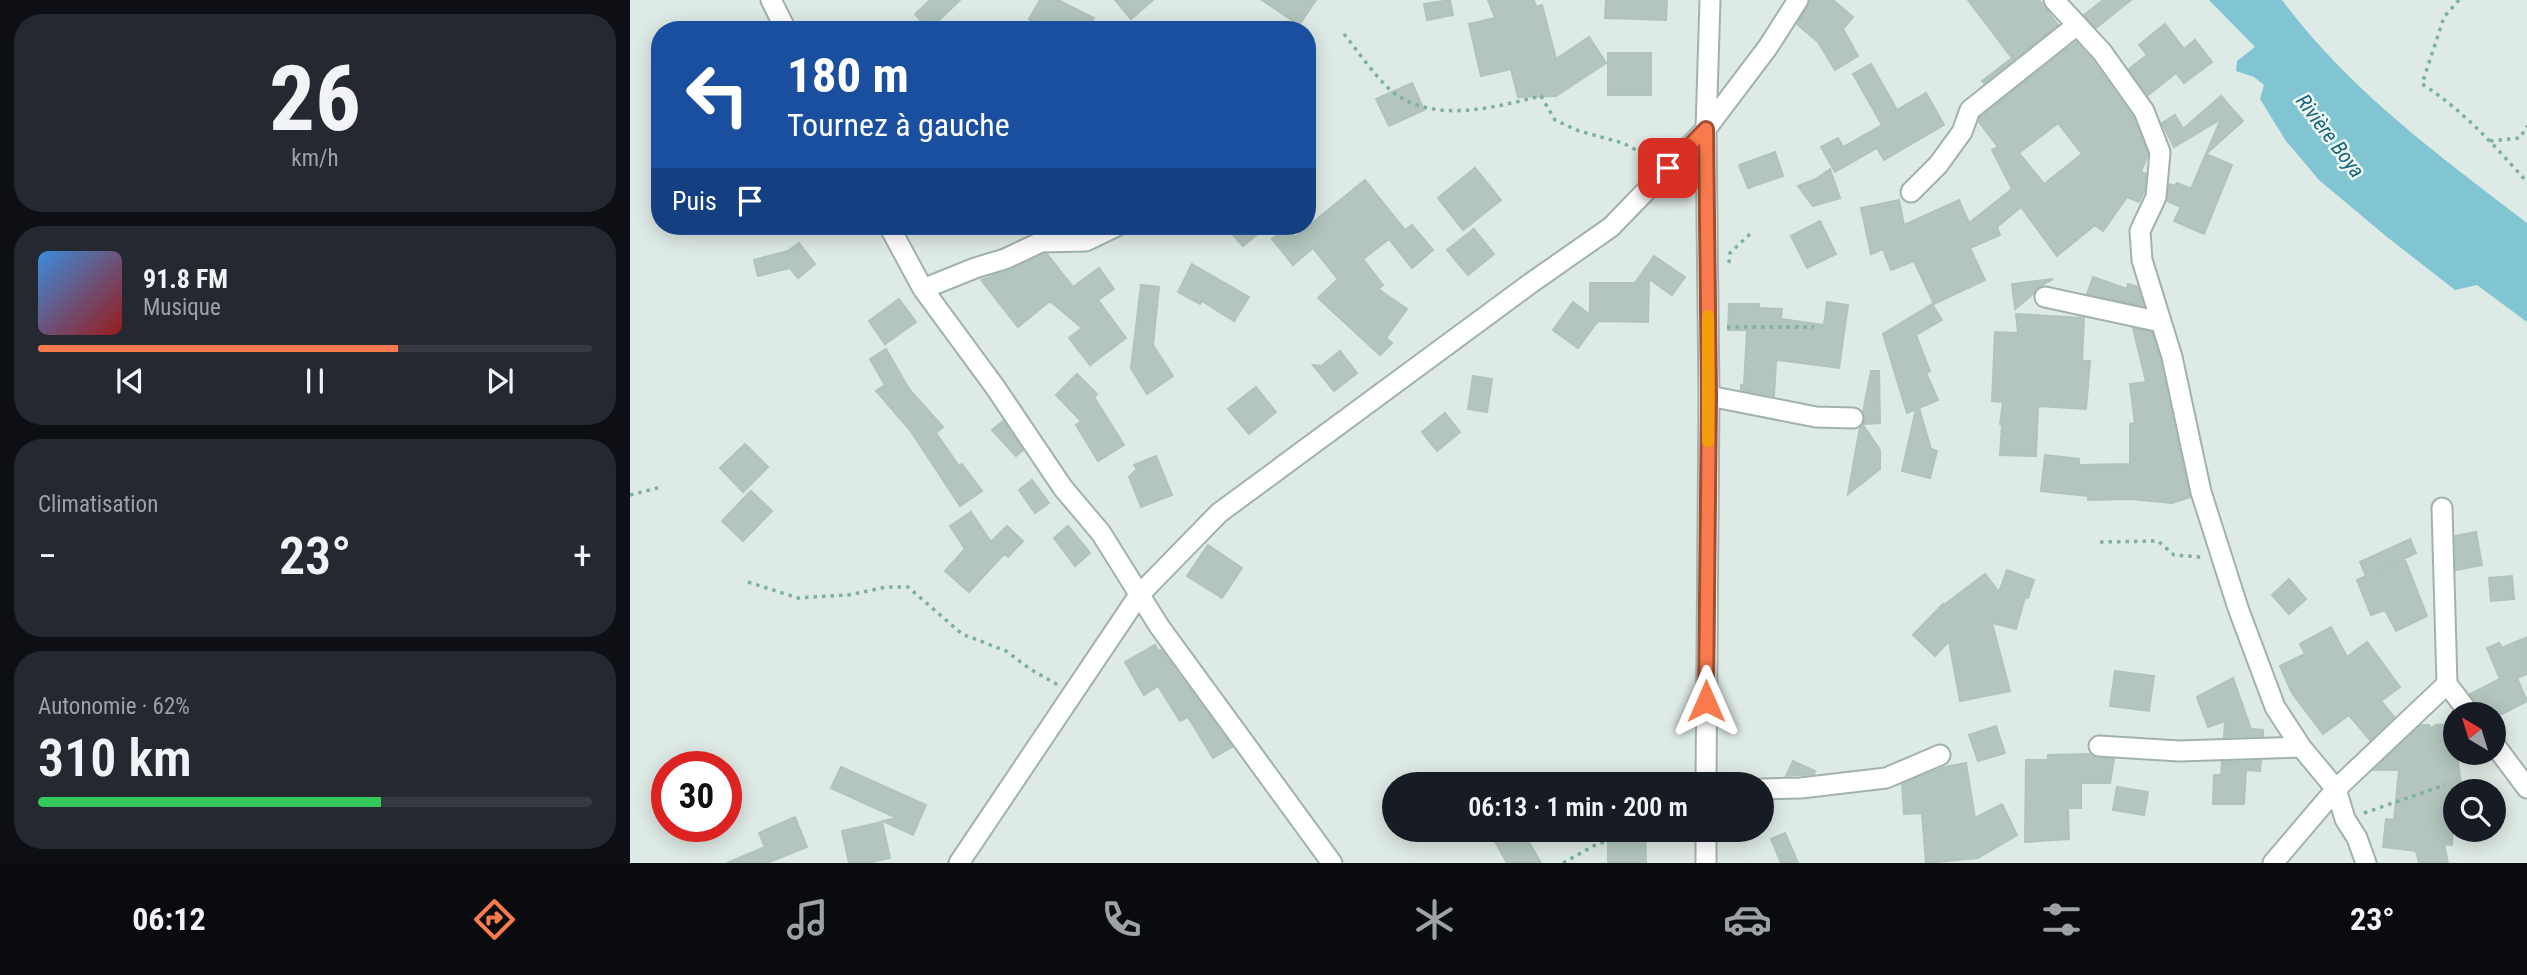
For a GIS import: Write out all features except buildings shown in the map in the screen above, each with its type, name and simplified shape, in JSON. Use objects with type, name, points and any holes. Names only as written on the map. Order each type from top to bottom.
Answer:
[{"type":"street","points":[[771,0],[782,21]]},
{"type":"street","points":[[1706,772],[1709,396],[1706,129],[1710,0]]},
{"type":"street","points":[[959,863],[1139,596],[1219,513],[1531,283],[1611,228],[1706,129],[1768,47],[1798,0]]},
{"type":"street","points":[[2054,0],[2102,52],[2144,111],[2160,152],[2156,197],[2140,231],[2142,260],[2172,357],[2201,492],[2238,608],[2275,707],[2301,747],[2336,789],[2345,819],[2357,838],[2366,863]]},
{"type":"street","points":[[1911,192],[1938,165],[1962,132],[1970,110],[2077,25]]},
{"type":"street","points":[[894,235],[923,289],[995,387],[1063,488],[1101,533],[1158,626],[1332,863]]},
{"type":"street","points":[[923,289],[1005,259],[1041,242],[1086,241],[1098,235]]},
{"type":"street","points":[[2045,297],[2161,322]]},
{"type":"street","points":[[1709,396],[1816,418],[1853,418]]},
{"type":"street","points":[[2441,508],[2447,684],[2461,702]]},
{"type":"street","points":[[2273,863],[2336,789],[2447,684]]},
{"type":"street","points":[[2099,746],[2179,751],[2301,747]]},
{"type":"street","points":[[1774,789],[1886,778],[1940,755]]},
{"type":"street","points":[[2506,760],[2527,788]]},
{"type":"street","points":[[1706,842],[1706,863]]},
{"type":"path","points":[[2459,0],[2444,17],[2422,84],[2445,98],[2490,141],[2527,182]]},
{"type":"path","points":[[1344,34],[1393,93],[1432,110],[1492,107],[1541,96],[1555,120],[1580,131],[1623,143],[1668,168]]},
{"type":"path","points":[[2490,141],[2520,138],[2527,127]]},
{"type":"path","points":[[1724,327],[1814,327]]},
{"type":"path","points":[[630,495],[661,488]]},
{"type":"path","points":[[2100,542],[2158,541],[2174,555],[2194,558],[2221,556]]},
{"type":"path","points":[[748,582],[798,598],[848,596],[887,587],[908,587],[962,634],[1006,651],[1030,669],[1072,693]]},
{"type":"path","points":[[2345,819],[2443,786]]},
{"type":"path","points":[[1563,863],[1604,842]]},
{"type":"water","name":"Rivière Boya","points":[[2209,0],[2282,0],[2308,33],[2365,92],[2428,146],[2527,223],[2527,322],[2477,285],[2455,290],[2319,180],[2286,141],[2260,99],[2264,85],[2254,77],[2236,71],[2237,61],[2255,47]]},
{"type":"slow traffic","points":[[1708,316],[1708,441]]},
{"type":"route","points":[[1668,168],[1706,129],[1709,396],[1706,701]]}]
